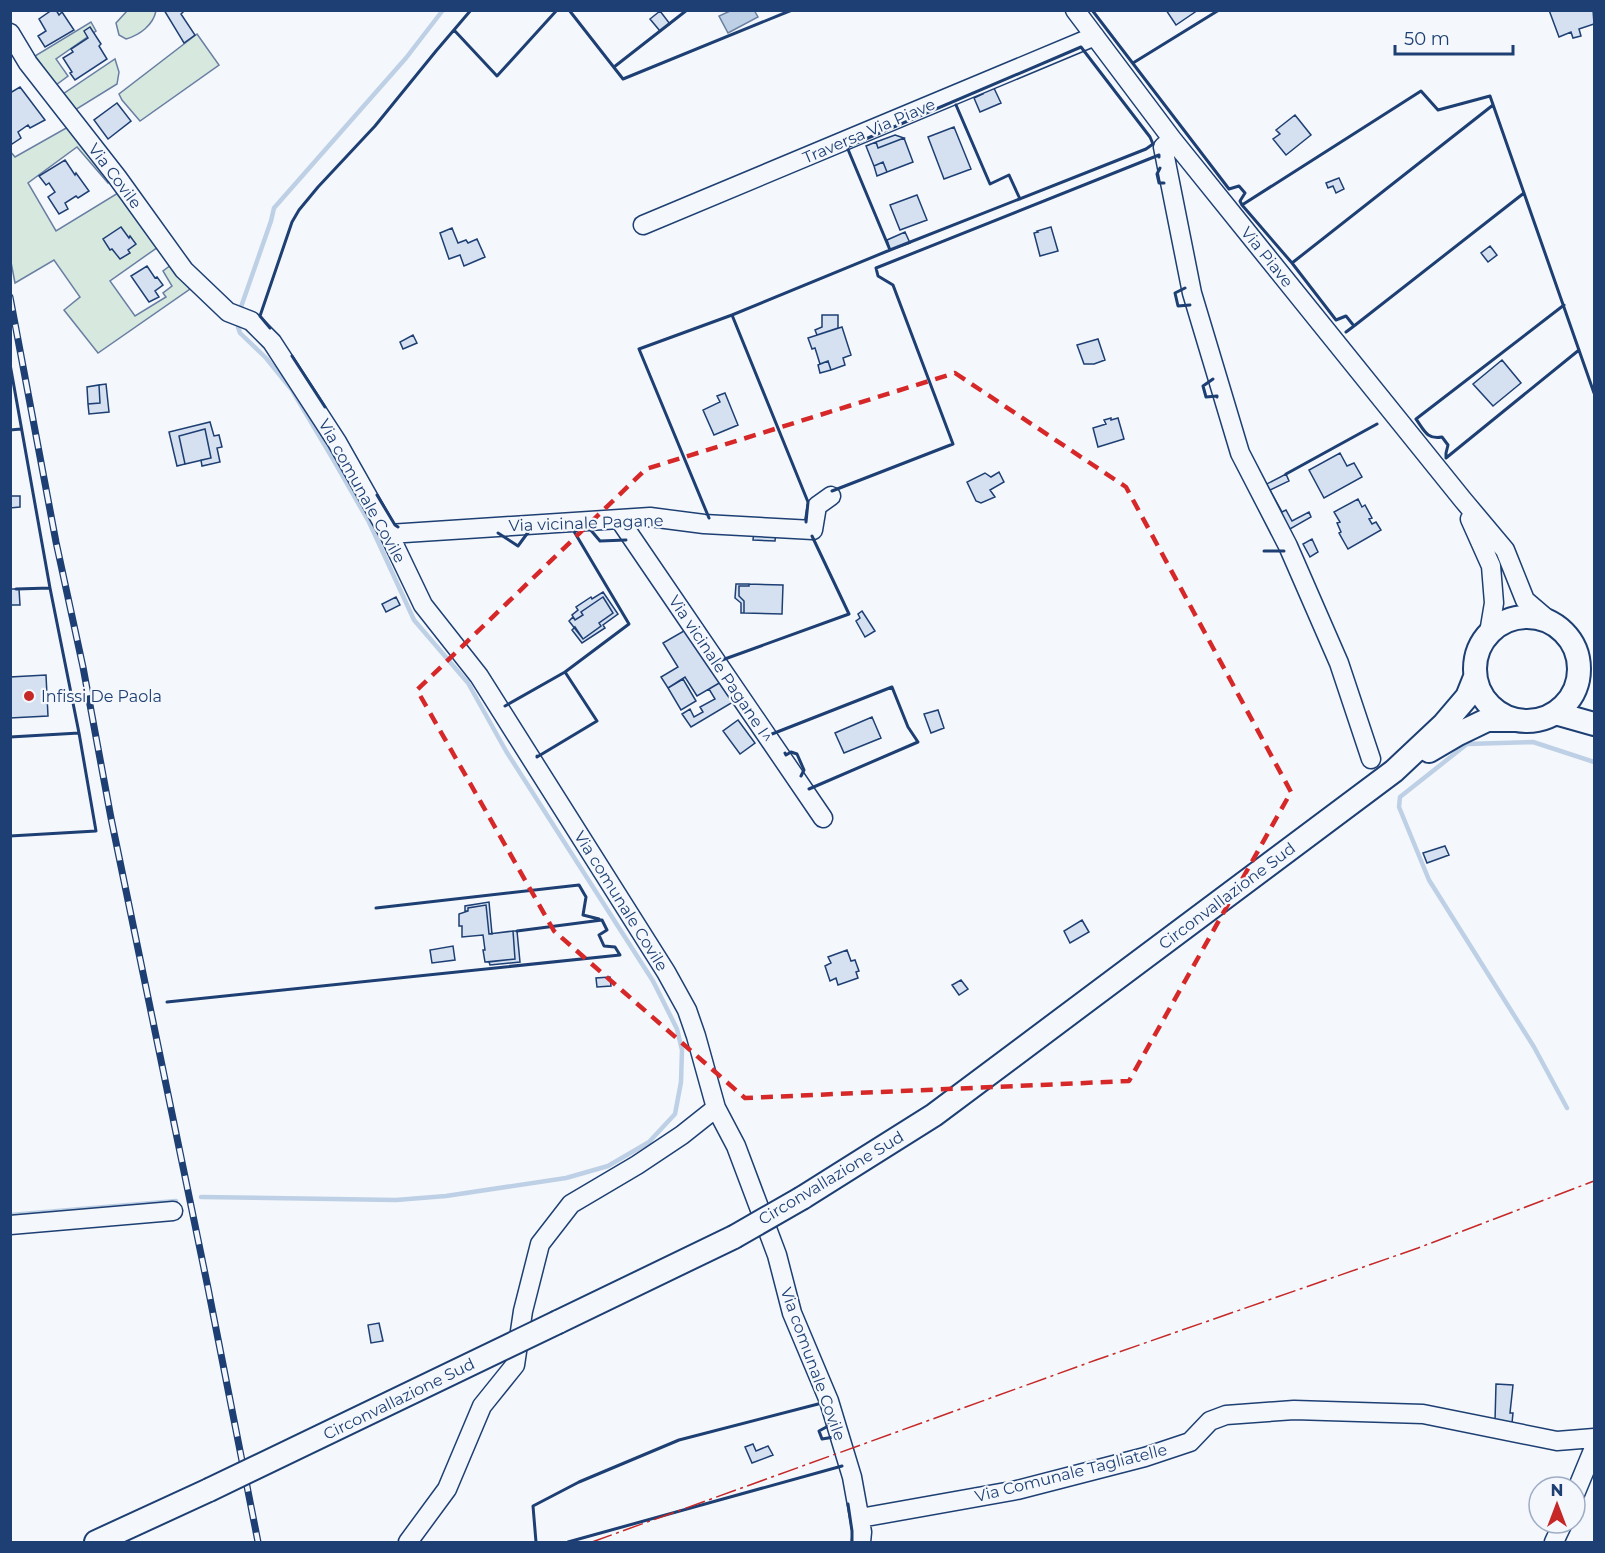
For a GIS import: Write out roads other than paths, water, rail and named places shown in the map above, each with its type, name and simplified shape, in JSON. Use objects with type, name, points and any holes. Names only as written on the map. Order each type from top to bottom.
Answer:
[{"type":"main road","points":[[1394,771],[1487,720],[1543,719],[1556,713],[1574,693],[1579,666],[1574,646],[1565,633],[1553,624],[1537,618],[1520,618],[1503,623],[1490,633]]},
{"type":"main road","name":"Circonvallazione Sud","points":[[96,1542],[209,1490],[734,1237],[802,1198],[934,1115],[1394,771],[1444,724],[1467,697],[1475,677],[1475,661],[1480,646],[1490,633]]},
{"type":"main road","points":[[1579,666],[1594,689]]},
{"type":"main road","points":[[1475,677],[1480,692],[1488,704],[1500,714],[1514,720]]},
{"type":"main road","points":[[1556,713],[1594,724]]},
{"type":"street","name":"Via Piave","points":[[1075,10],[1172,139],[1505,550],[1526,600],[1553,624]]},
{"type":"street","name":"Via Covile","points":[[10,33],[28,63],[117,177],[184,270],[228,312],[252,321]]},
{"type":"street","name":"Traversa Via Piave","points":[[643,225],[1095,36]]},
{"type":"street","points":[[1172,139],[1163,147],[1192,293],[1240,453],[1288,546],[1339,663],[1371,759]]},
{"type":"street","name":"Via comunale Covile","points":[[252,321],[272,342],[330,432],[389,534],[423,605],[479,676],[666,972],[687,1010],[716,1108],[736,1146],[777,1255],[792,1312],[829,1401],[852,1477],[862,1532],[861,1542]]},
{"type":"street","name":"Via vicinale Pagane","points":[[389,534],[650,517],[704,524],[813,531],[817,506],[831,496]]},
{"type":"street","name":"Via Piave","points":[[1463,500],[1491,566],[1494,603],[1490,633]]},
{"type":"street","name":"Via vicinale Pagane I^","points":[[620,519],[823,818]]},
{"type":"street","points":[[408,1542],[447,1490],[482,1406],[515,1365],[523,1311],[540,1244],[571,1204],[646,1159],[682,1135],[716,1108]]},
{"type":"street","points":[[10,1225],[173,1211]]},
{"type":"street","name":"Via Comunale Tagliatelle","points":[[860,1518],[1017,1490],[1145,1457],[1190,1442],[1210,1421],[1226,1415],[1294,1410],[1423,1414],[1557,1441],[1594,1438]]},
{"type":"street","points":[[1583,1475],[1594,1448]]},
{"type":"water","points":[[754,10],[758,17],[728,33],[719,16],[730,11]]},
{"type":"waterway","points":[[240,313],[274,208],[406,58],[443,10]]},
{"type":"waterway","points":[[201,1197],[396,1200],[446,1196],[566,1178],[608,1166],[649,1142],[675,1114],[681,1082],[682,1050],[677,1029],[653,981],[506,751],[468,683],[414,620],[369,522],[334,461],[292,390],[266,358],[240,333],[239,322]]},
{"type":"waterway","points":[[1567,1108],[1534,1047],[1429,880],[1399,807],[1400,797],[1467,744],[1533,742],[1594,762]]},
{"type":"waterway","points":[[10,1215],[176,1201]]},
{"type":"railway","points":[[10,297],[56,542],[258,1542]]},
{"type":"place","name":"Infissi De Paola","points":[[29,696]]}]
